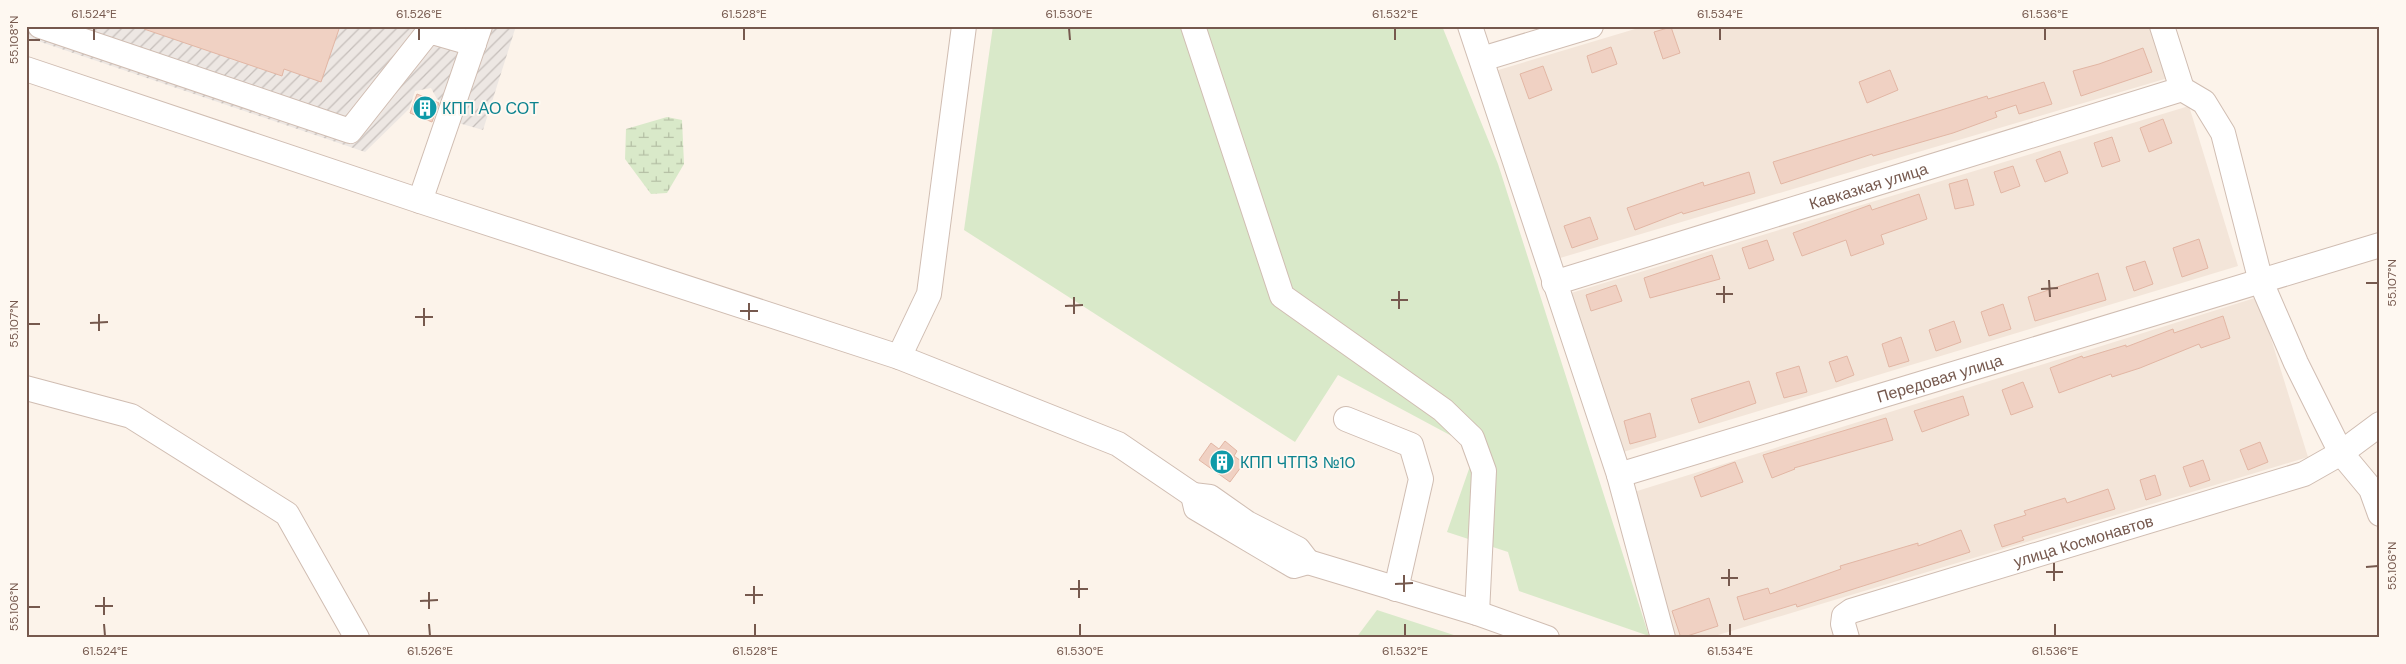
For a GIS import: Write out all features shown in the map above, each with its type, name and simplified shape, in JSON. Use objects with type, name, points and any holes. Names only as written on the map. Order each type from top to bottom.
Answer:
[{"type":"street","points":[[40,26],[350,131],[429,31],[477,35],[420,201]]},
{"type":"street","points":[[899,357],[929,294],[964,26]]},
{"type":"street","points":[[1193,26],[1282,296],[1443,410],[1472,438],[1484,471],[1477,613]]},
{"type":"street","points":[[1470,26],[1619,475],[1663,638]]},
{"type":"street","points":[[1482,59],[1591,26]]},
{"type":"street","points":[[2162,26],[2182,90],[2204,102],[2223,133],[2261,282],[2296,363],[2341,452],[2371,489],[2380,514]]},
{"type":"street","points":[[26,69],[420,201],[899,357],[1118,444],[1193,495],[1210,498],[1243,528],[1294,566],[1308,562],[1477,613],[1547,638]]},
{"type":"street","name":"Кавказкая улица","points":[[1554,283],[2182,90]]},
{"type":"street","name":"Передовая улица","points":[[1619,475],[2380,245]]},
{"type":"street","points":[[26,388],[131,416],[287,514],[357,638]]},
{"type":"street","points":[[1346,419],[1411,445],[1421,479],[1396,589]]},
{"type":"street","points":[[2341,452],[2380,424]]},
{"type":"street","name":"улица Космонавтов","points":[[1847,638],[1843,624],[1844,616],[1851,611],[2304,474],[2341,452]]},
{"type":"shaded area","points":[[26,26],[516,26],[483,130],[455,122],[452,108],[437,99],[431,88],[415,91],[409,109],[365,152],[26,37]]},
{"type":"shaded area","points":[[1645,26],[2153,26],[2168,78],[1560,258],[1495,71]]},
{"type":"shaded area","points":[[2189,106],[2238,266],[1620,453],[1571,293]]},
{"type":"shaded area","points":[[2258,297],[2308,457],[1708,638],[1675,638],[1634,492]]},
{"type":"green space","points":[[993,26],[1442,26],[1498,164],[1649,636],[1519,591],[1508,552],[1447,532],[1476,449],[1338,375],[1295,442],[964,230]]},
{"type":"green space","points":[[667,117],[682,120],[684,164],[667,193],[651,194],[625,159],[626,129]]},
{"type":"green space","points":[[1377,610],[1463,638],[1356,638]]},
{"type":"building","points":[[145,26],[340,26],[321,82],[284,69],[282,76],[144,29]]},
{"type":"building","points":[[1671,27],[1680,53],[1663,59],[1654,32]]},
{"type":"building","points":[[1611,47],[1617,64],[1592,73],[1587,56]]},
{"type":"building","points":[[2143,48],[2152,72],[2081,96],[2073,71]]},
{"type":"building","points":[[1543,66],[1552,90],[1529,99],[1520,74]]},
{"type":"building","points":[[1890,70],[1898,90],[1867,103],[1859,82]]},
{"type":"building","points":[[2044,82],[2052,104],[2019,114],[2016,105],[1995,112],[1997,117],[1953,133],[1873,156],[1872,154],[1781,184],[1773,162],[1987,96],[1988,99]]},
{"type":"building","name":"КПП АО СОТ","points":[[417,94],[439,103],[432,122],[410,113]]},
{"type":"building","points":[[2163,119],[2172,143],[2149,152],[2140,128]]},
{"type":"building","points":[[2112,137],[2120,161],[2102,167],[2094,143]]},
{"type":"building","points":[[2060,151],[2068,173],[2045,182],[2036,160]]},
{"type":"building","points":[[2013,166],[2020,186],[2001,193],[1994,172]]},
{"type":"building","points":[[1749,172],[1755,193],[1683,214],[1682,212],[1635,230],[1627,208],[1703,182],[1704,186]]},
{"type":"building","points":[[1967,179],[1974,205],[1955,209],[1949,184]]},
{"type":"building","points":[[1919,194],[1927,219],[1881,235],[1884,244],[1851,256],[1846,240],[1802,256],[1793,233],[1870,205],[1872,210]]},
{"type":"building","points":[[1590,217],[1598,239],[1572,248],[1564,226]]},
{"type":"building","points":[[2199,239],[2208,268],[2182,277],[2173,248]]},
{"type":"building","points":[[1767,240],[1774,260],[1749,269],[1742,248]]},
{"type":"building","points":[[1712,255],[1720,279],[1650,298],[1644,278]]},
{"type":"building","points":[[2145,261],[2153,284],[2134,291],[2126,267]]},
{"type":"building","points":[[2098,273],[2106,300],[2035,321],[2028,297]]},
{"type":"building","points":[[1616,285],[1622,301],[1591,311],[1586,295]]},
{"type":"building","points":[[2003,304],[2011,329],[1989,336],[1981,312]]},
{"type":"building","points":[[2223,316],[2230,338],[2201,348],[2199,344],[2140,368],[2112,377],[2111,374],[2059,393],[2050,368],[2082,356],[2083,358],[2126,345],[2126,347],[2173,329],[2174,333]]},
{"type":"building","points":[[1954,321],[1961,342],[1936,351],[1929,330]]},
{"type":"building","points":[[1901,337],[1909,361],[1889,367],[1882,344]]},
{"type":"building","points":[[1847,356],[1854,375],[1836,382],[1829,362]]},
{"type":"building","points":[[1799,366],[1807,392],[1784,398],[1776,373]]},
{"type":"building","points":[[1749,381],[1756,403],[1699,423],[1691,399]]},
{"type":"building","points":[[2023,382],[2033,407],[2011,415],[2002,390]]},
{"type":"building","points":[[1963,396],[1969,415],[1922,432],[1914,411]]},
{"type":"building","points":[[1650,413],[1656,437],[1630,444],[1624,421]]},
{"type":"building","points":[[1886,418],[1893,440],[1794,468],[1772,478],[1763,455]]},
{"type":"building","name":"КПП ЧТПЗ №10","points":[[1225,441],[1237,451],[1234,456],[1244,463],[1230,482],[1199,460],[1211,443],[1219,449]]},
{"type":"building","points":[[2260,442],[2268,462],[2248,470],[2240,450]]},
{"type":"building","points":[[2203,460],[2210,480],[2190,487],[2183,467]]},
{"type":"building","points":[[1735,462],[1743,482],[1701,497],[1694,477]]},
{"type":"building","points":[[2155,475],[2161,495],[2146,500],[2140,480]]},
{"type":"building","points":[[2108,489],[2115,509],[2022,537],[2024,540],[2002,547],[1994,525],[2026,515],[2024,511],[2065,498],[2067,503]]},
{"type":"building","points":[[1961,530],[1970,552],[1797,607],[1796,604],[1744,620],[1737,597],[1768,588],[1770,594],[1841,569],[1840,566],[1918,543],[1918,546]]},
{"type":"building","points":[[1709,598],[1718,626],[1681,638],[1672,611]]},
{"type":"place","name":"КПП АО СОТ","points":[[425,108]]},
{"type":"place","name":"КПП ЧТПЗ №10","points":[[1222,462]]}]
